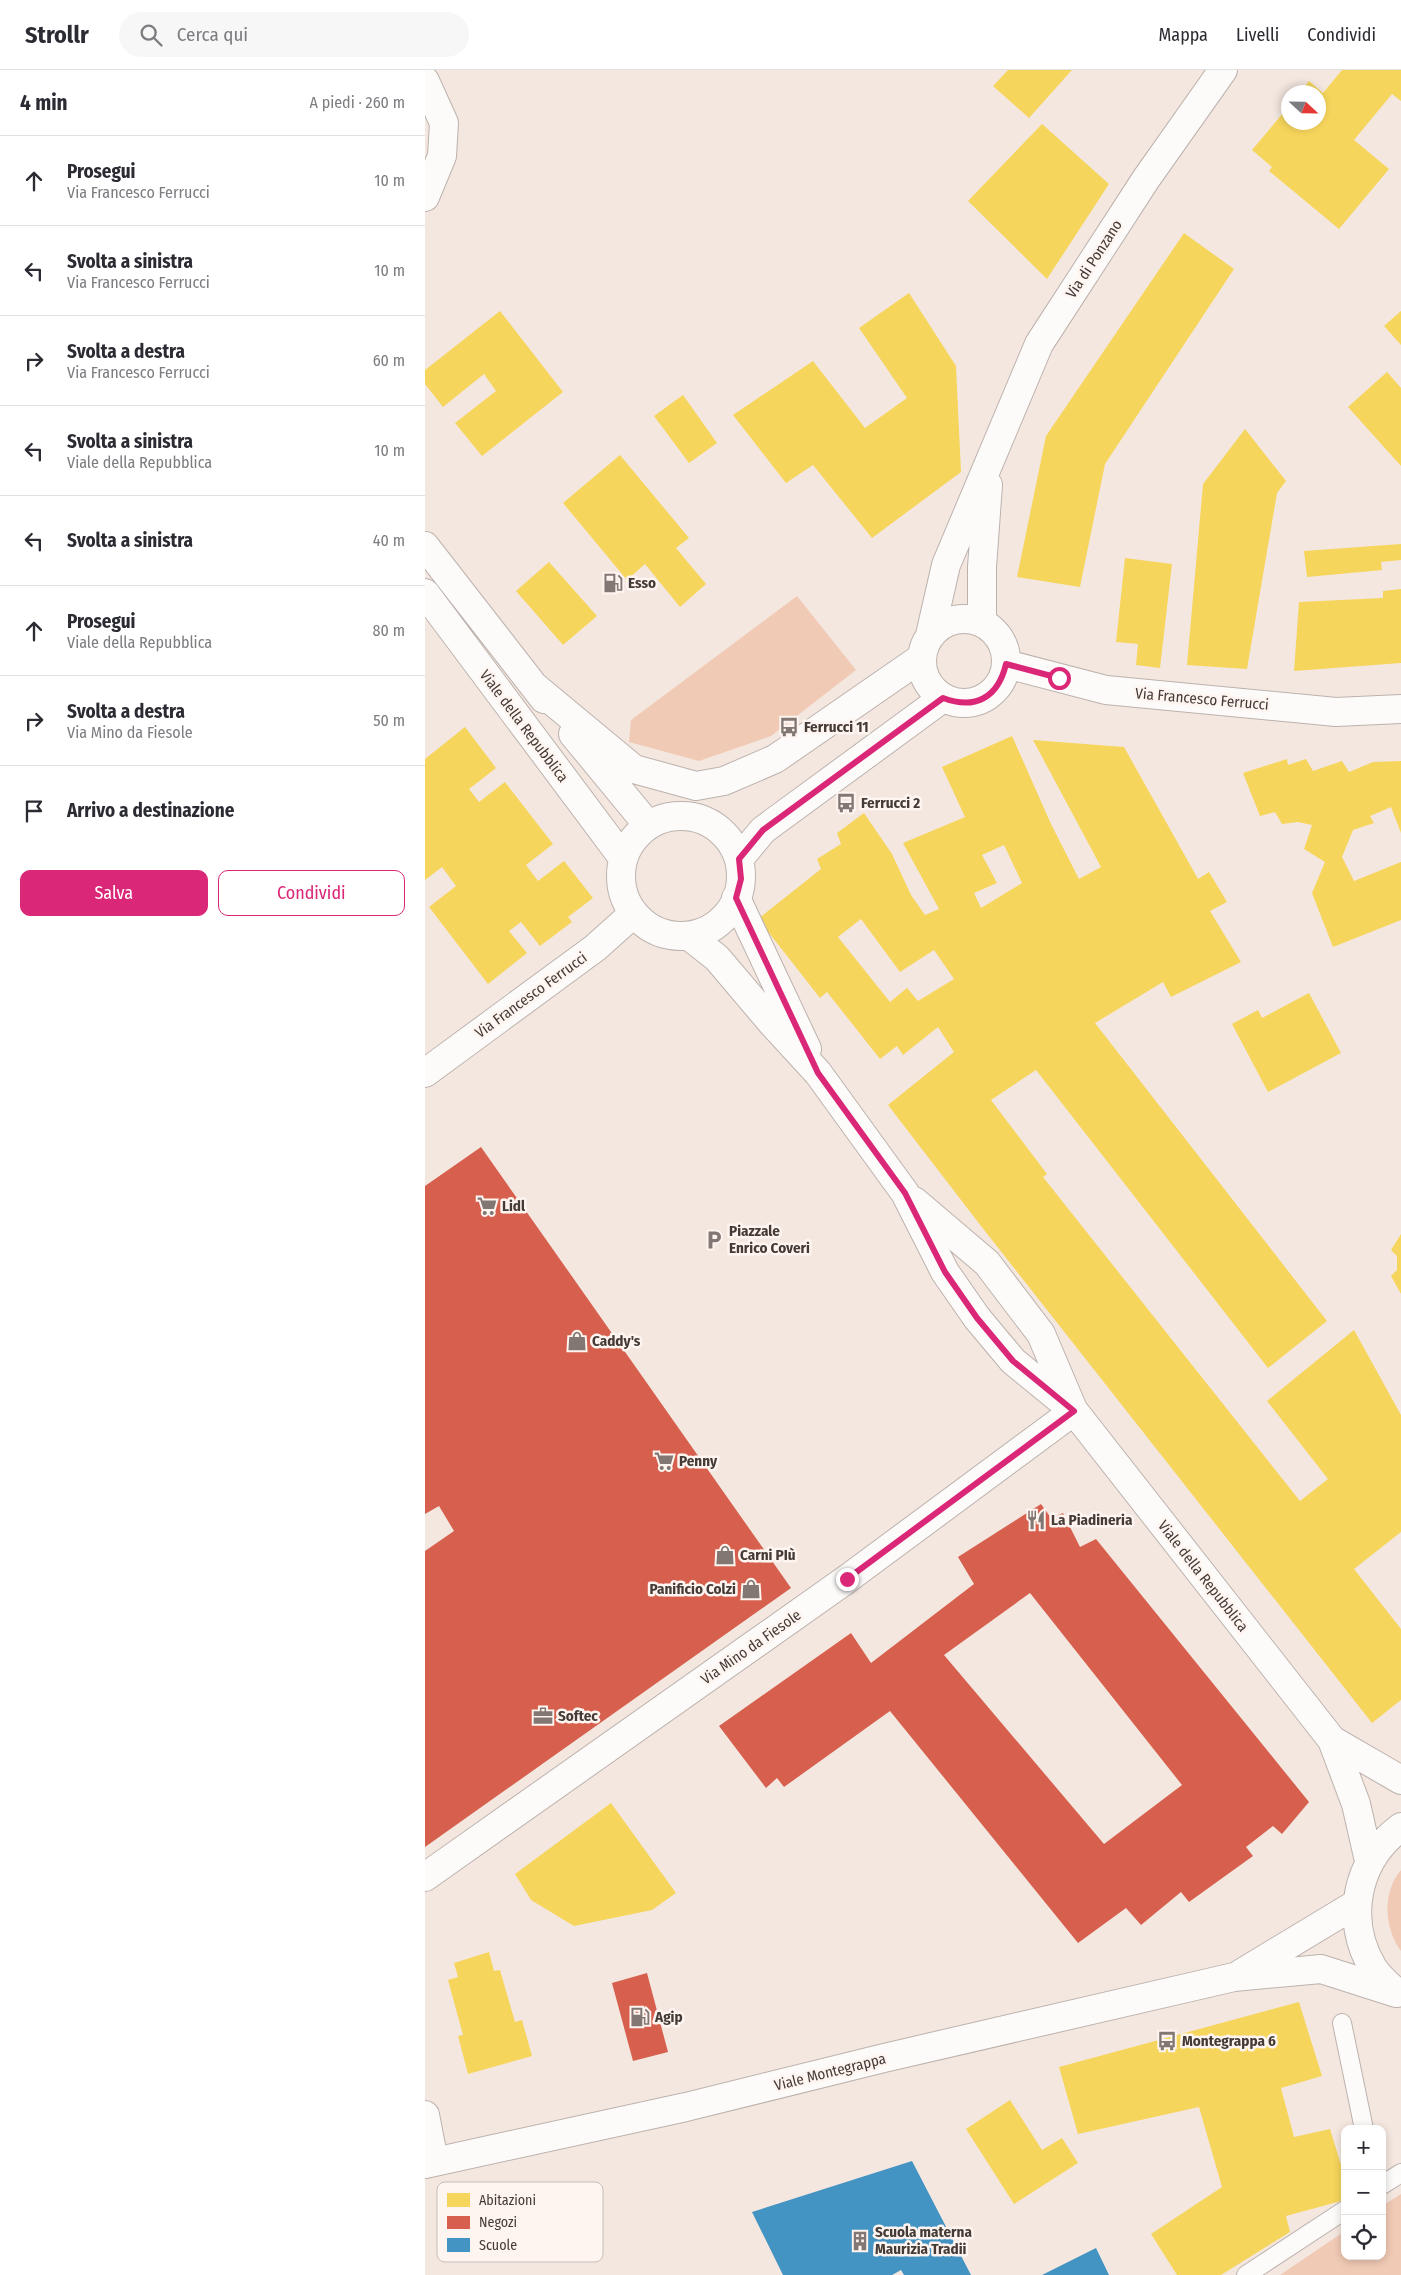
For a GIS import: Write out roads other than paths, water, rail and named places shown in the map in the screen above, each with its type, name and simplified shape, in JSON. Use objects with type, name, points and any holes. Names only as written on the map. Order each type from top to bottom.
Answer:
[{"type":"main road","name":"Via di Ponzano","points":[[926,647],[946,565],[1039,344],[1146,179],[1223,70]]},
{"type":"main road","points":[[425,81],[443,123],[442,156],[425,197]]},
{"type":"main road","points":[[982,623],[982,567],[990,461]]},
{"type":"main road","name":"Viale della Repubblica","points":[[425,546],[534,686]]},
{"type":"main road","name":"Viale della Repubblica","points":[[425,593],[623,858]]},
{"type":"main road","points":[[534,686],[634,769],[696,786],[724,781],[775,759],[926,647],[941,626],[954,620],[968,619],[982,623],[997,635],[1003,644],[1006,664],[1003,678],[995,690],[984,698],[970,703],[943,698],[933,691],[926,681],[922,670],[926,647]]},
{"type":"main road","name":"Via Francesco Ferrucci","points":[[1006,664],[1106,690],[1336,712],[1401,709]]},
{"type":"main road","points":[[534,686],[647,825]]},
{"type":"main road","points":[[739,859],[763,830],[943,698]]},
{"type":"main road","points":[[683,815],[701,819],[718,828],[731,842],[739,859],[741,879],[736,898],[729,912],[718,923],[705,931],[689,936],[669,935],[649,927],[633,914],[624,896],[621,878],[623,858],[632,839],[647,825],[664,818],[683,815]]},
{"type":"main road","points":[[736,898],[818,1073]]},
{"type":"main road","name":"Via Francesco Ferrucci","points":[[425,1073],[595,948],[633,914]]},
{"type":"main road","points":[[689,936],[717,958],[772,1023],[818,1073]]},
{"type":"main road","name":"Viale della Repubblica","points":[[818,1073],[905,1193],[945,1272],[977,1318],[1013,1361],[1074,1411],[1332,1740]]},
{"type":"main road","name":"Viale della Repubblica","points":[[905,1193],[987,1262],[1041,1334],[1074,1411]]},
{"type":"main road","name":"Via Mino da Fiesole","points":[[425,1877],[847,1579],[1074,1411]]},
{"type":"main road","points":[[1332,1740],[1401,1780]]},
{"type":"main road","points":[[1332,1740],[1356,1804],[1369,1861]]},
{"type":"main road","points":[[1399,1994],[1373,1968],[1360,1938],[1356,1904],[1360,1882],[1369,1861],[1388,1837],[1401,1827]]},
{"type":"main road","points":[[1234,1977],[1356,1904]]},
{"type":"main road","points":[[1234,1977],[1321,1969],[1399,1994]]},
{"type":"main road","name":"Viale Montegrappa","points":[[430,2162],[686,2107],[885,2058],[1234,1977]]},
{"type":"main road","points":[[425,2114],[430,2162]]},
{"type":"lane","points":[[1341,2023],[1363,2125]]},
{"type":"lane","points":[[1386,2182],[1401,2173]]},
{"type":"lane","points":[[1246,2275],[1341,2213]]},
{"type":"place","name":"Esso","points":[[613,583]]},
{"type":"place","name":"Ferrucci 11","points":[[789,727]]},
{"type":"place","name":"Ferrucci 2","points":[[846,803]]},
{"type":"place","name":"Lidl","points":[[487,1206]]},
{"type":"place","name":"Piazzale Enrico Coveri","points":[[714,1240]]},
{"type":"place","name":"Caddy's","points":[[577,1341]]},
{"type":"place","name":"Penny","points":[[664,1461]]},
{"type":"place","name":"La Piadineria","points":[[1036,1520]]},
{"type":"place","name":"Carni PIù","points":[[725,1555]]},
{"type":"place","name":"Panificio Colzi","points":[[751,1589]]},
{"type":"place","name":"Softec","points":[[543,1716]]},
{"type":"place","name":"Agip","points":[[640,2017]]},
{"type":"place","name":"Montegrappa 6","points":[[1167,2041]]},
{"type":"place","name":"Scuola materna Maurizia Tradii","points":[[860,2241]]}]
